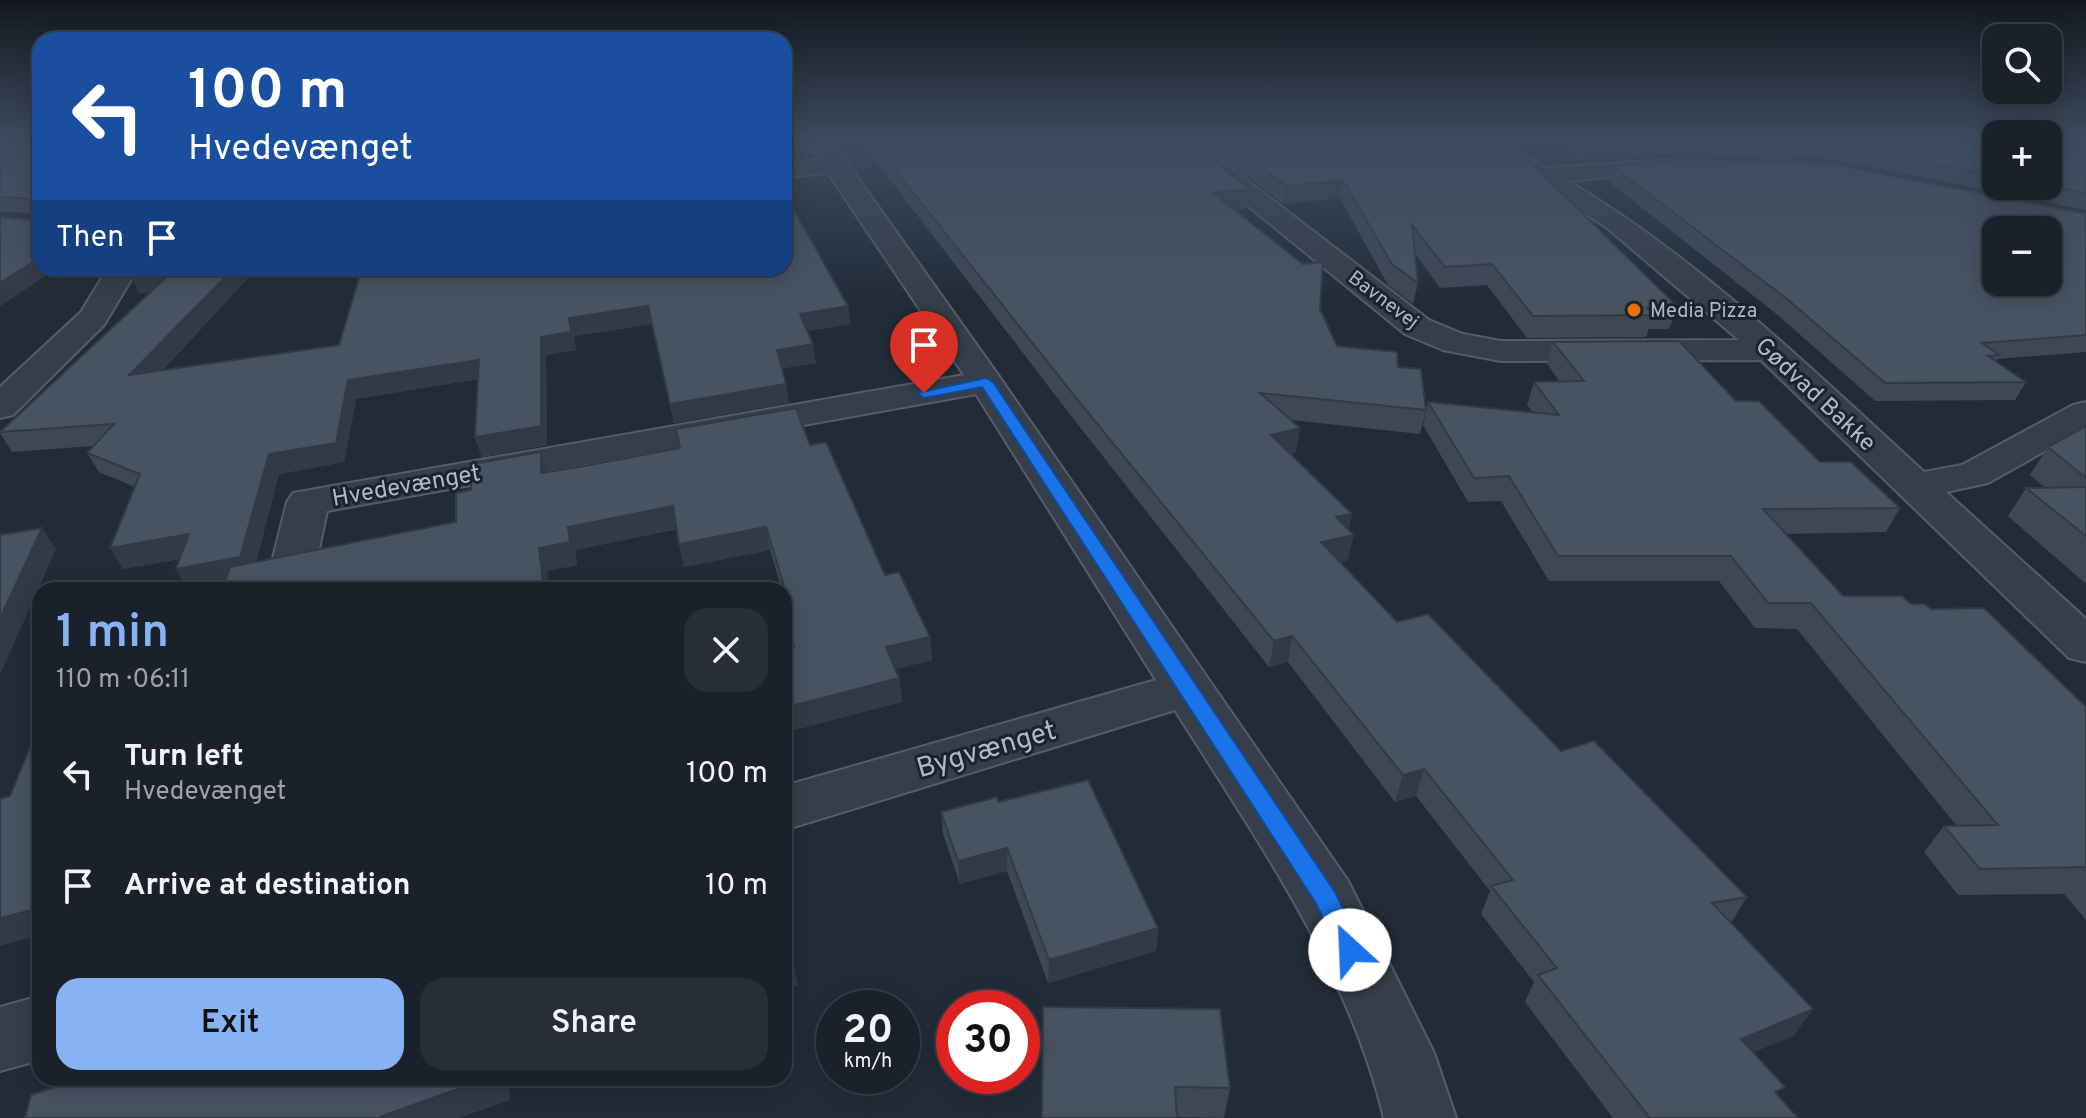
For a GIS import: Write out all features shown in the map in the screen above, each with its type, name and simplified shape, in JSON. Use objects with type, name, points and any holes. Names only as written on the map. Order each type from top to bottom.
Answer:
[{"type":"street","points":[[856,194],[986,382],[1327,899],[1409,1077],[1420,1118]]},
{"type":"street","name":"Bavnevej","points":[[1248,194],[1417,327],[1455,343],[1501,351],[1770,350]]},
{"type":"street","name":"Gødvad Bakke","points":[[1572,194],[1616,221],[1770,350],[2084,643]]},
{"type":"street","points":[[0,407],[93,318],[118,276]]},
{"type":"street","name":"Hvedevænget","points":[[295,558],[308,502],[986,382]]},
{"type":"street","points":[[1915,486],[1974,475],[2086,413]]},
{"type":"street","name":"Bygvænget","points":[[792,806],[1189,688]]},
{"type":"street","points":[[0,1039],[32,1030]]},
{"type":"building","points":[[0,194],[32,194],[32,199],[0,197]]},
{"type":"building","points":[[914,194],[1214,194],[1303,264],[1323,262],[1320,309],[1337,346],[1397,352],[1398,367],[1421,369],[1426,410],[1260,393],[1300,428],[1271,435],[1352,514],[1336,517],[1354,535],[1321,542],[1397,622],[1428,614],[1561,751],[1594,741],[1747,897],[1712,903],[1813,1009],[1741,1039],[1785,1087],[1775,1092],[1798,1118],[1650,1118],[1538,975],[1557,968],[1491,886],[1513,880],[1424,769],[1403,775],[1292,636],[1274,641]]},
{"type":"building","points":[[1351,194],[1563,194],[1678,307],[1647,308],[1654,315],[1533,316],[1492,264],[1445,267],[1412,225],[1418,283],[1392,264]]},
{"type":"building","points":[[1649,194],[1982,194],[1982,200],[2015,200],[2086,214],[2086,335],[1982,343],[1999,355],[1988,356],[2026,382],[1885,383],[1787,299]]},
{"type":"building","points":[[792,206],[848,306],[800,314],[813,344],[777,350],[786,384],[670,404],[648,306],[569,318],[571,332],[541,337],[541,426],[475,437],[479,360],[348,380],[336,443],[269,454],[240,557],[176,569],[189,534],[110,548],[140,474],[87,453],[114,424],[0,432],[168,276],[226,276],[129,375],[339,345],[360,276],[792,276]]},
{"type":"building","points":[[32,213],[32,262],[0,283],[0,217],[31,220]]},
{"type":"building","points":[[1679,341],[1736,401],[1759,401],[1820,462],[1851,462],[1900,508],[1763,509],[1843,596],[1902,596],[1911,604],[1925,604],[1931,609],[1984,608],[2086,707],[2086,867],[1980,869],[1944,826],[1998,825],[1811,603],[1768,603],[1731,556],[1558,556],[1509,476],[1474,478],[1428,402],[1559,415],[1534,382],[1584,381],[1553,342]]},
{"type":"building","points":[[796,408],[810,445],[826,442],[885,575],[899,572],[930,637],[886,647],[899,678],[792,706],[792,582],[783,582],[766,527],[679,544],[673,506],[568,527],[570,542],[539,548],[543,582],[225,582],[230,567],[456,522],[456,493],[471,490],[472,464],[541,452],[541,473],[584,466],[680,448],[676,429]]},
{"type":"building","points":[[2086,426],[2086,478],[2048,447]]},
{"type":"building","points":[[2086,487],[2086,536],[2026,488]]},
{"type":"building","points":[[42,528],[0,618],[0,535]]},
{"type":"building","points":[[32,742],[32,910],[0,918],[0,799],[10,796]]},
{"type":"building","points":[[1088,780],[1158,928],[1049,960],[1007,848],[958,861],[941,812],[997,797],[998,802]]},
{"type":"building","points":[[1043,1007],[1220,1009],[1230,1088],[1175,1087],[1177,1118],[1042,1118]]},
{"type":"building","points":[[58,1086],[466,1086],[377,1118],[25,1118],[31,1095]]},
{"type":"place","name":"Media Pizza","points":[[1634,310]]},
{"type":"route","points":[[924,393],[986,382],[1327,899],[1350,950]]}]
